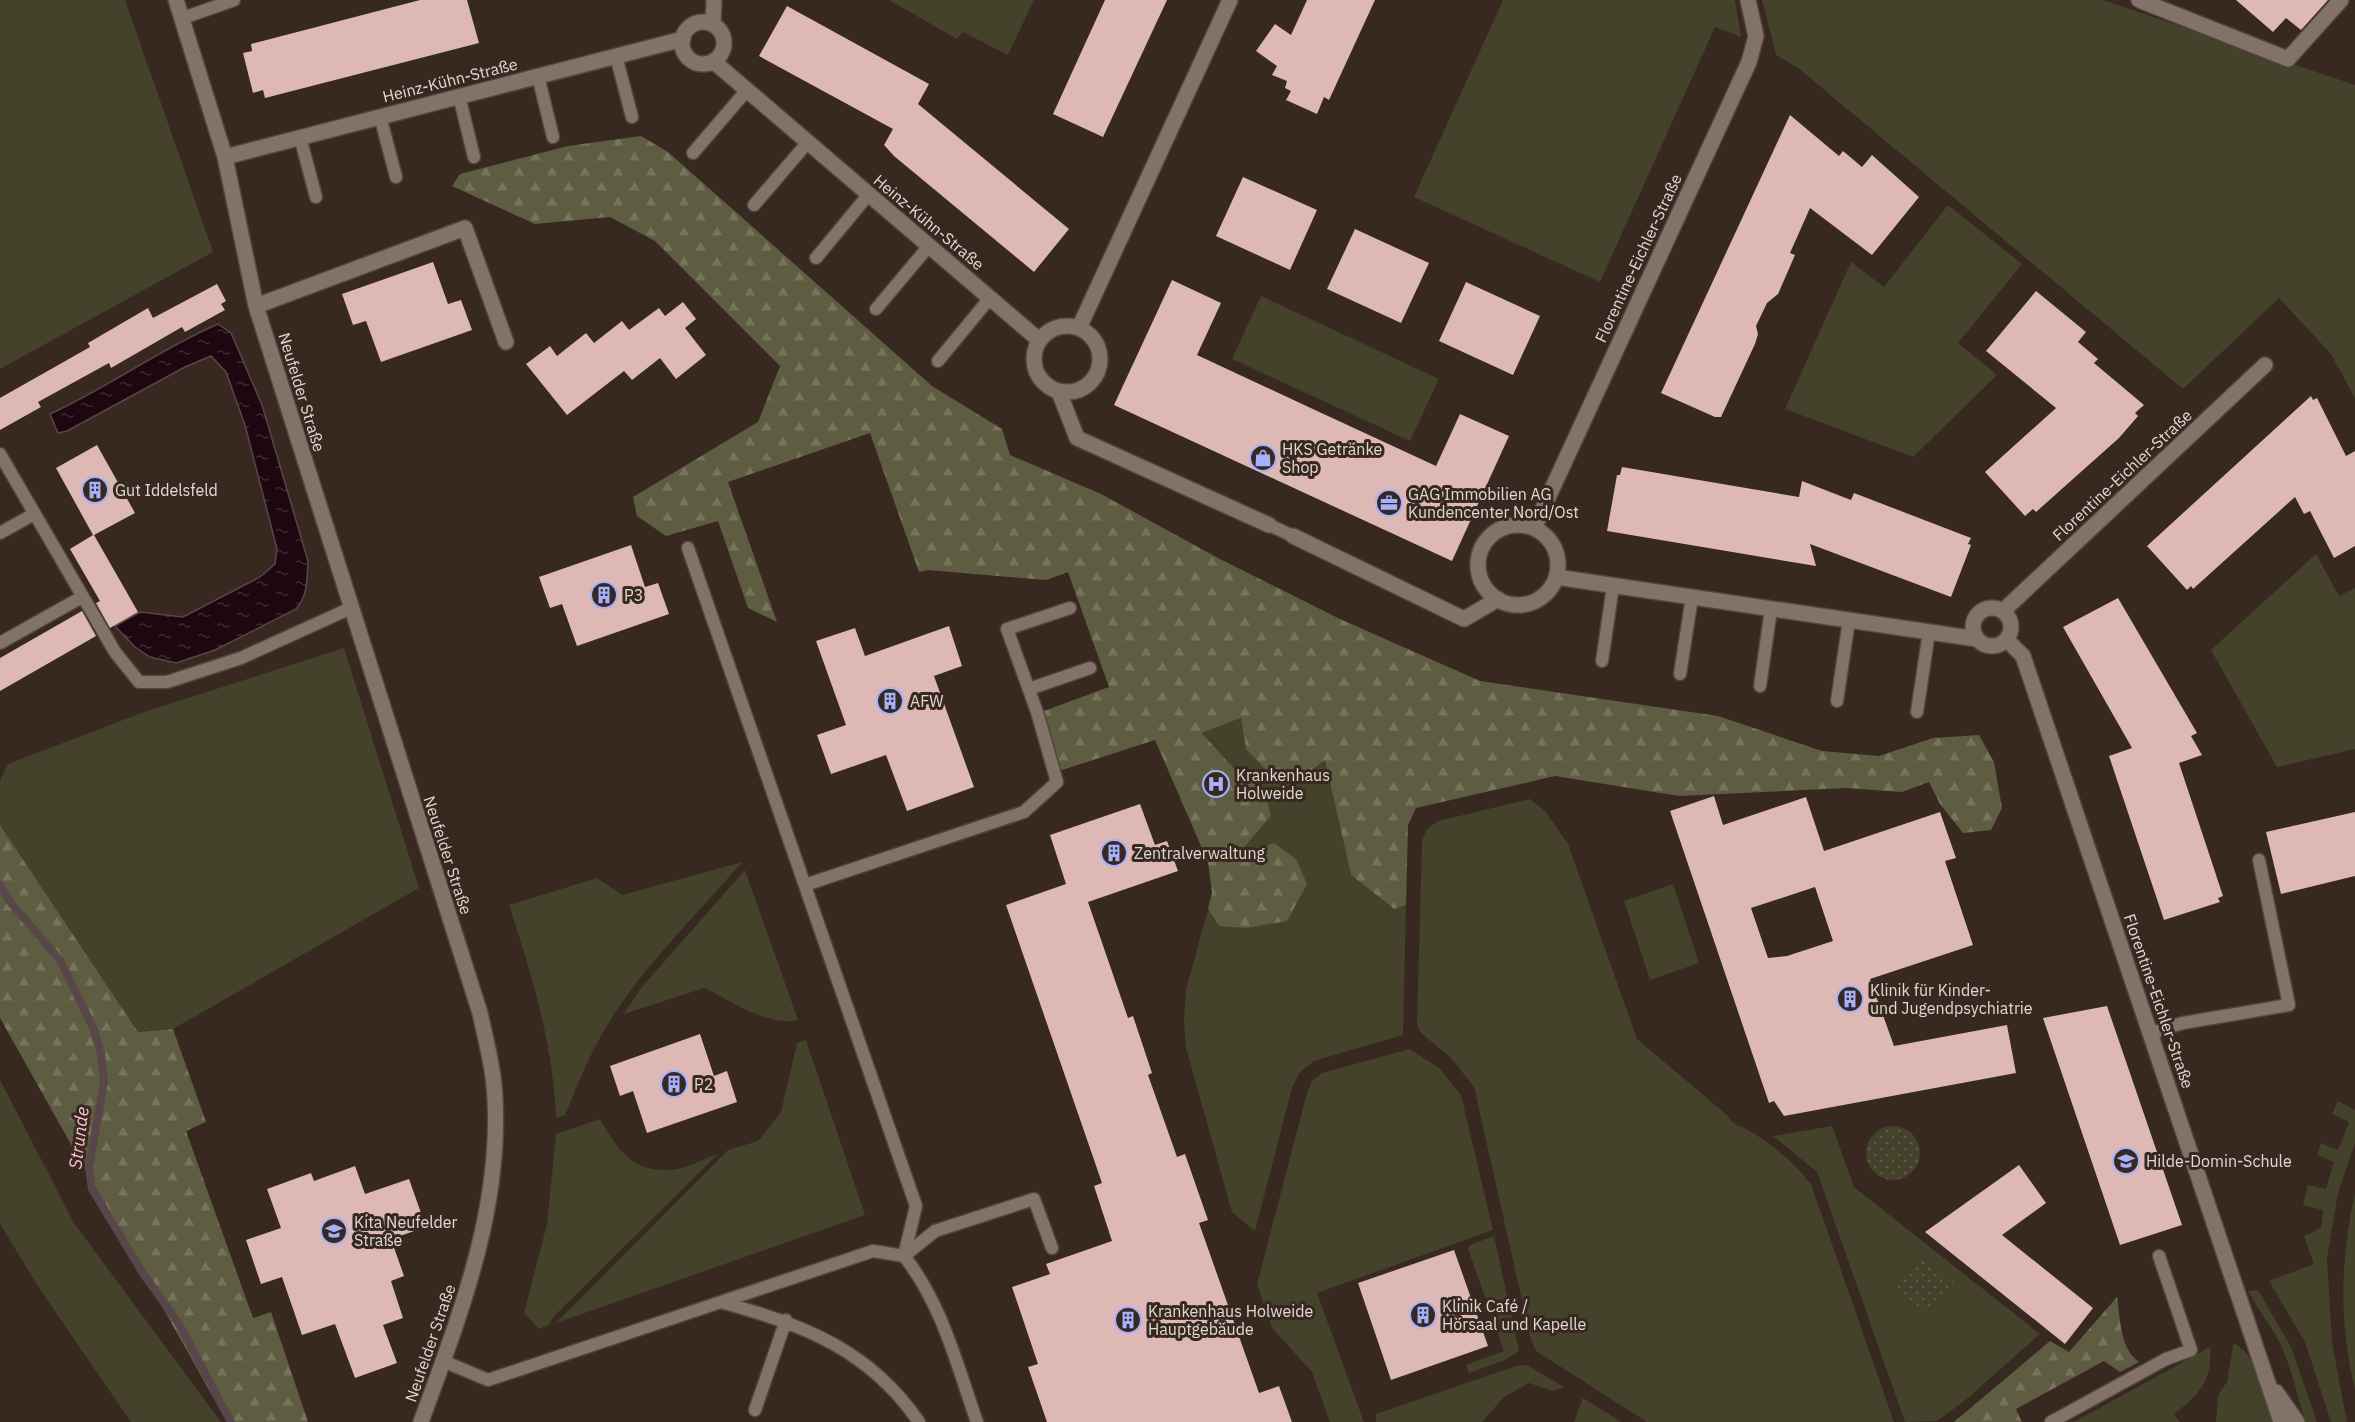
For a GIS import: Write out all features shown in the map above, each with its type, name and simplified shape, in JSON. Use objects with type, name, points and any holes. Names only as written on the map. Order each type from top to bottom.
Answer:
[{"type":"street","name":"Neufelder Straße","points":[[176,0],[225,157],[256,306],[480,1013],[495,1097],[493,1182],[484,1233],[422,1422]]},
{"type":"street","points":[[713,61],[722,52],[724,39],[713,24],[714,0]]},
{"type":"street","points":[[1079,328],[1230,0]]},
{"type":"street","name":"Florentine-Eichler-Straße","points":[[1534,528],[1749,62],[1756,36],[1748,0]]},
{"type":"street","points":[[2139,0],[2288,59],[2341,0]]},
{"type":"street","name":"Heinz-Kühn-Straße","points":[[225,157],[683,39],[694,24],[713,24]]},
{"type":"street","name":"Heinz-Kühn-Straße","points":[[683,39],[684,51],[691,59],[702,63],[713,61],[1039,340]]},
{"type":"street","points":[[256,306],[465,228],[506,342]]},
{"type":"street","points":[[1057,327],[1079,328],[1097,345],[1100,357],[1099,369],[1083,388],[1071,392],[1059,392],[1047,386],[1038,377],[1034,365],[1034,352],[1039,340],[1057,327]]},
{"type":"street","name":"Florentine-Eichler-Straße","points":[[2003,611],[2265,365]]},
{"type":"street","points":[[1059,392],[1077,438],[1269,525]]},
{"type":"street","points":[[1521,525],[1534,528],[1552,543],[1557,554],[1556,577],[1551,588],[1532,602],[1521,605],[1498,599],[1487,591],[1481,579],[1480,553],[1491,536],[1508,526],[1521,525]]},
{"type":"street","points":[[1293,536],[1464,619],[1498,599]]},
{"type":"street","points":[[1556,577],[1977,639],[1989,646],[2002,644],[2007,640],[2012,628],[2003,611],[1992,608],[1980,612],[1973,623],[1977,639]]},
{"type":"street","name":"Florentine-Eichler-Straße","points":[[2007,640],[2023,656],[2281,1422]]},
{"type":"street","name":"Florentine-Eichler-Straße","points":[[2268,1380],[2297,1422]]},
{"type":"lane","points":[[183,18],[234,0]]},
{"type":"lane","points":[[616,56],[632,117]]},
{"type":"lane","points":[[538,76],[553,137]]},
{"type":"lane","points":[[693,153],[747,90]]},
{"type":"lane","points":[[459,96],[474,157]]},
{"type":"lane","points":[[380,117],[396,177]]},
{"type":"lane","points":[[300,137],[316,197]]},
{"type":"lane","points":[[754,205],[808,142]]},
{"type":"lane","points":[[816,258],[869,194]]},
{"type":"lane","points":[[876,309],[929,246]]},
{"type":"lane","points":[[938,361],[990,298]]},
{"type":"lane","points":[[0,454],[114,652],[139,682],[167,682],[241,658],[351,608]]},
{"type":"lane","points":[[0,533],[34,514]]},
{"type":"lane","points":[[1269,525],[1293,536]]},
{"type":"lane","points":[[688,548],[916,1206],[904,1256]]},
{"type":"lane","points":[[1602,661],[1613,586]]},
{"type":"lane","points":[[0,643],[82,597]]},
{"type":"lane","points":[[1680,674],[1692,597]]},
{"type":"lane","points":[[805,885],[1024,812],[1057,782],[1029,689],[1007,629],[1070,608]]},
{"type":"lane","points":[[1760,686],[1772,609]]},
{"type":"lane","points":[[1837,701],[1849,620]]},
{"type":"lane","points":[[1917,712],[1929,632]]},
{"type":"lane","points":[[1029,689],[1090,668]]},
{"type":"lane","points":[[2151,1034],[2183,1023],[2289,1005],[2259,860]]},
{"type":"lane","points":[[904,1256],[935,1231],[1034,1199],[1052,1248]]},
{"type":"lane","points":[[443,1361],[488,1380],[873,1251],[904,1256],[922,1279],[940,1317],[977,1422]]},
{"type":"lane","points":[[2051,1422],[2166,1359],[2192,1350],[2159,1256]]},
{"type":"lane","points":[[721,1302],[786,1320],[862,1361],[905,1402],[919,1422]]},
{"type":"lane","points":[[755,1410],[786,1320]]},
{"type":"shaded area","points":[[0,0],[125,0],[213,252],[0,369]]},
{"type":"shaded area","points":[[889,0],[1034,0],[1008,55],[963,32],[957,39]]},
{"type":"shaded area","points":[[1503,0],[1735,0],[1741,37],[1715,27],[1600,282],[1414,197]]},
{"type":"shaded area","points":[[1762,0],[2103,0],[2355,85],[2355,398],[2331,354],[2279,298],[2183,389],[1798,68],[1776,55]]},
{"type":"shaded area","points":[[1948,205],[2022,264],[1958,343],[1997,375],[1913,457],[1785,409],[1851,262],[1884,287]]},
{"type":"shaded area","points":[[1261,296],[1439,379],[1410,441],[1232,359]]},
{"type":"shaded area","points":[[2316,554],[2339,596],[2355,588],[2355,749],[2277,767],[2211,650]]},
{"type":"shaded area","points":[[344,648],[419,888],[173,1029],[138,1032],[0,825],[0,781],[8,764],[144,712]]},
{"type":"shaded area","points":[[1242,718],[1246,749],[1325,760],[1351,875],[1393,909],[1406,905],[1403,1035],[1314,1061],[1300,1072],[1292,1088],[1255,1231],[1232,1212],[1186,1048],[1184,1019],[1186,990],[1208,909],[1219,926],[1234,859],[1271,816],[1265,791],[1237,772],[1202,733]]},
{"type":"shaded area","points":[[1530,799],[1545,811],[1568,844],[1637,1039],[1737,1125],[1758,1136],[1783,1155],[1811,1184],[1894,1422],[1647,1422],[1536,1351],[1531,1340],[1474,1087],[1451,1058],[1421,1033],[1417,1024],[1422,840],[1428,828],[1438,821]]},
{"type":"shaded area","points":[[742,862],[654,961],[622,1003],[596,1046],[565,1115],[556,1118],[546,1037],[526,957],[509,905],[597,878],[622,895]]},
{"type":"shaded area","points":[[745,870],[798,1020],[774,1020],[750,1012],[704,988],[624,1014],[641,988]]},
{"type":"shaded area","points":[[1673,884],[1699,963],[1650,980],[1624,901]]},
{"type":"shaded area","points":[[806,1040],[865,1215],[556,1323],[728,1150],[758,1141],[781,1112],[797,1043]]},
{"type":"shaded area","points":[[1410,1049],[1439,1068],[1461,1095],[1493,1230],[1317,1293],[1364,1422],[1330,1422],[1312,1372],[1272,1328],[1257,1284],[1312,1081],[1322,1073]]},
{"type":"shaded area","points":[[0,1080],[74,1223],[221,1422],[131,1422],[39,1288],[0,1224]]},
{"type":"shaded area","points":[[2338,1101],[2355,1110],[2355,1143],[2338,1193],[2327,1259],[2332,1343],[2347,1422],[2331,1422],[2305,1342],[2269,1281],[2314,1264],[2304,1236],[2321,1228],[2323,1210],[2303,1205],[2308,1185],[2326,1189],[2334,1162],[2317,1155],[2321,1143],[2338,1150],[2349,1122],[2332,1114]]},
{"type":"shaded area","points":[[600,1119],[626,1156],[644,1167],[656,1170],[675,1170],[718,1154],[552,1318],[549,1325],[539,1329],[524,1313],[547,1224],[556,1134]]},
{"type":"shaded area","points":[[1832,1126],[1854,1187],[2040,1334],[1968,1398],[1937,1421],[1905,1422],[1817,1172],[1773,1136]]},
{"type":"shaded area","points":[[1893,1126],[1903,1128],[1912,1134],[1918,1143],[1920,1153],[1918,1163],[1912,1172],[1903,1178],[1893,1180],[1883,1178],[1874,1172],[1868,1163],[1866,1153],[1868,1143],[1874,1134],[1883,1128]]},
{"type":"shaded area","points":[[2355,1193],[2355,1390],[2346,1340],[2343,1291],[2346,1242]]},
{"type":"shaded area","points":[[1494,1236],[1519,1351],[1505,1360],[1469,1373],[1466,1365],[1504,1351],[1468,1249],[1470,1245]]},
{"type":"shaded area","points":[[1921,1256],[1954,1282],[1928,1314],[1895,1288]]},
{"type":"shaded area","points":[[2258,1290],[2291,1347],[2317,1422],[2306,1422],[2281,1346],[2248,1291]]},
{"type":"shaded area","points":[[2235,1344],[2250,1358],[2256,1368],[2272,1422],[2216,1422],[2218,1395],[2227,1382]]},
{"type":"shaded area","points":[[2210,1347],[2207,1378],[2191,1400],[2174,1414],[2180,1422],[2074,1422]]},
{"type":"shaded area","points":[[1527,1365],[1564,1387],[1553,1391],[1529,1383],[1504,1397],[1482,1422],[1376,1422],[1376,1414],[1516,1366]]},
{"type":"shaded area","points":[[1583,1398],[1621,1422],[1574,1422]]},
{"type":"green space","points":[[641,136],[668,152],[932,386],[1002,429],[1010,455],[1101,494],[1220,559],[1340,619],[1480,681],[1718,716],[1822,751],[1879,756],[1933,738],[1979,735],[1994,762],[2002,808],[1991,830],[1963,833],[1940,804],[1929,782],[1902,792],[1846,788],[1679,796],[1555,776],[1416,808],[1408,825],[1406,905],[1394,909],[1351,875],[1325,760],[1304,776],[1269,773],[1246,749],[1241,718],[1202,733],[1237,772],[1265,791],[1271,816],[1235,858],[1274,843],[1296,859],[1307,884],[1287,921],[1246,928],[1219,926],[1208,909],[1212,893],[1208,862],[1155,740],[1059,771],[1044,711],[1109,687],[1068,572],[1046,580],[928,570],[919,572],[870,433],[728,482],[777,622],[748,608],[718,521],[666,536],[637,516],[633,497],[758,422],[780,366],[655,241],[610,217],[535,224],[452,186],[460,174],[568,146]]},
{"type":"green space","points":[[0,825],[138,1032],[173,1029],[206,1122],[186,1131],[253,1318],[271,1312],[308,1422],[227,1422],[0,1018]]},
{"type":"green space","points":[[2117,1297],[2124,1341],[2132,1356],[2139,1362],[2120,1372],[2104,1361],[2016,1409],[2022,1422],[1954,1422],[2050,1341],[2069,1352]]},
{"type":"water","points":[[218,324],[231,333],[262,405],[308,561],[307,580],[303,598],[296,609],[215,650],[176,663],[150,657],[135,647],[115,626],[140,612],[183,617],[260,577],[275,564],[277,549],[245,425],[226,372],[211,356],[185,367],[67,431],[58,433],[50,414]]},
{"type":"building","points":[[420,0],[467,0],[479,43],[265,98],[263,90],[253,93],[243,53],[252,51],[251,44]]},
{"type":"building","points":[[1105,0],[1167,0],[1103,137],[1053,114]]},
{"type":"building","points":[[1307,0],[1375,0],[1329,100],[1324,97],[1317,114],[1286,100],[1291,91],[1285,88],[1287,81],[1272,75],[1277,66],[1256,51],[1275,24],[1291,35]]},
{"type":"building","points":[[2236,0],[2328,0],[2301,30],[2286,18],[2273,32]]},
{"type":"building","points":[[787,6],[929,84],[918,104],[1069,229],[1034,272],[894,156],[884,145],[893,129],[759,56]]},
{"type":"building","points":[[1790,115],[1839,156],[1843,151],[1862,167],[1872,155],[1919,197],[1872,255],[1810,208],[1790,253],[1795,255],[1778,294],[1767,303],[1756,326],[1758,334],[1755,344],[1721,417],[1715,417],[1661,393]]},
{"type":"building","points":[[1243,177],[1317,210],[1290,270],[1216,236]]},
{"type":"building","points":[[1355,229],[1429,263],[1401,323],[1327,289]]},
{"type":"building","points":[[433,262],[448,304],[461,300],[472,330],[381,362],[366,321],[353,325],[342,294]]},
{"type":"building","points":[[1172,280],[1221,303],[1197,355],[1315,410],[1436,466],[1460,414],[1509,436],[1452,561],[1114,405]]},
{"type":"building","points":[[1466,282],[1540,316],[1513,375],[1439,341]]},
{"type":"building","points":[[217,284],[226,301],[221,304],[225,310],[185,332],[182,327],[111,368],[109,363],[38,402],[41,407],[0,430],[0,398],[90,347],[88,343],[148,308],[153,318]]},
{"type":"building","points":[[2036,291],[2086,332],[2078,342],[2098,359],[2094,363],[2144,405],[2135,413],[2138,416],[2119,438],[2036,512],[2033,509],[2025,516],[1985,472],[2056,408],[1986,351]]},
{"type":"building","points":[[683,302],[696,319],[685,328],[706,355],[676,379],[660,358],[632,380],[624,371],[567,415],[526,364],[550,346],[557,356],[586,333],[594,343],[622,321],[629,330],[659,308],[665,316]]},
{"type":"building","points":[[2311,396],[2313,400],[2317,398],[2346,456],[2355,451],[2355,546],[2334,558],[2310,511],[2304,514],[2295,497],[2193,589],[2191,586],[2187,590],[2147,546]]},
{"type":"building","points":[[97,445],[135,513],[94,535],[138,612],[110,628],[96,603],[100,601],[70,549],[93,535],[56,468]]},
{"type":"building","points":[[1622,467],[1799,497],[1802,481],[1851,500],[1854,493],[1971,538],[1968,544],[1971,545],[1951,597],[1810,544],[1816,566],[1607,531],[1617,475],[1620,475]]},
{"type":"building","name":"P3","points":[[631,545],[645,587],[658,583],[669,614],[577,646],[562,604],[550,608],[539,577]]},
{"type":"building","points":[[2118,598],[2197,733],[2191,736],[2202,755],[2179,763],[2223,896],[2218,898],[2220,902],[2164,920],[2109,756],[2132,748],[2063,627]]},
{"type":"building","points":[[82,611],[96,636],[0,691],[0,658]]},
{"type":"building","name":"AFW","points":[[949,626],[962,666],[934,676],[974,787],[907,811],[886,755],[831,774],[817,735],[846,725],[816,641],[855,628],[865,656]]},
{"type":"building","points":[[1714,796],[1723,825],[1806,797],[1824,851],[1940,812],[1956,858],[1945,861],[1973,945],[1870,979],[1894,1046],[2007,1025],[2016,1073],[1784,1116],[1774,1101],[1769,1103],[1670,811]],"holes":[[[1815,887],[1833,941],[1787,956],[1768,958],[1751,908]]]},
{"type":"building","points":[[1140,804],[1155,845],[1167,841],[1178,871],[1088,902],[1128,1018],[1133,1016],[1152,1073],[1148,1075],[1177,1157],[1185,1154],[1208,1220],[1199,1223],[1259,1393],[1279,1386],[1292,1422],[1047,1422],[1028,1367],[1038,1364],[1012,1287],[1050,1274],[1046,1264],[1112,1241],[1094,1186],[1102,1183],[1006,905],[1066,884],[1050,835]]},
{"type":"building","points":[[2355,812],[2355,876],[2281,894],[2266,832]]},
{"type":"building","points":[[2107,1006],[2182,1225],[2120,1245],[2043,1018]]},
{"type":"building","name":"P2","points":[[700,1034],[714,1076],[727,1071],[737,1102],[647,1133],[633,1091],[620,1096],[610,1066]]},
{"type":"building","points":[[2019,1165],[2046,1203],[2002,1235],[2093,1308],[2065,1344],[1925,1232]]},
{"type":"building","points":[[355,1166],[365,1194],[409,1179],[426,1227],[391,1239],[404,1276],[391,1281],[403,1318],[383,1325],[397,1363],[355,1378],[335,1324],[302,1335],[282,1277],[261,1284],[246,1240],[281,1228],[267,1189],[311,1173],[314,1181]]},
{"type":"building","name":"Klinik Café / Hörsaal und Kapelle","points":[[1454,1250],[1488,1346],[1391,1380],[1358,1283]]},
{"type":"waterway","name":"Strunde","points":[[0,885],[11,903],[60,960],[94,1030],[101,1054],[104,1082],[89,1168],[92,1189],[144,1275],[178,1322],[231,1422]]},
{"type":"place","name":"HKS Getränke Shop","points":[[1263,458]]},
{"type":"place","name":"Gut Iddelsfeld","points":[[95,490]]},
{"type":"place","name":"GAG Immobilien AG Kundencenter Nord/Ost","points":[[1389,503]]},
{"type":"place","name":"P3","points":[[604,595]]},
{"type":"place","name":"AFW","points":[[890,701]]},
{"type":"place","name":"Krankenhaus Holweide","points":[[1216,784]]},
{"type":"place","name":"Zentralverwaltung","points":[[1114,853]]},
{"type":"place","name":"Klinik für Kinder- und Jugendpsychiatrie","points":[[1850,999]]},
{"type":"place","name":"P2","points":[[674,1084]]},
{"type":"place","name":"Hilde-Domin-Schule","points":[[2126,1161]]},
{"type":"place","name":"Kita Neufelder Straße","points":[[334,1231]]},
{"type":"place","name":"Klinik Café / Hörsaal und Kapelle","points":[[1423,1315]]},
{"type":"place","name":"Krankenhaus Holweide Hauptgebäude","points":[[1128,1320]]}]
